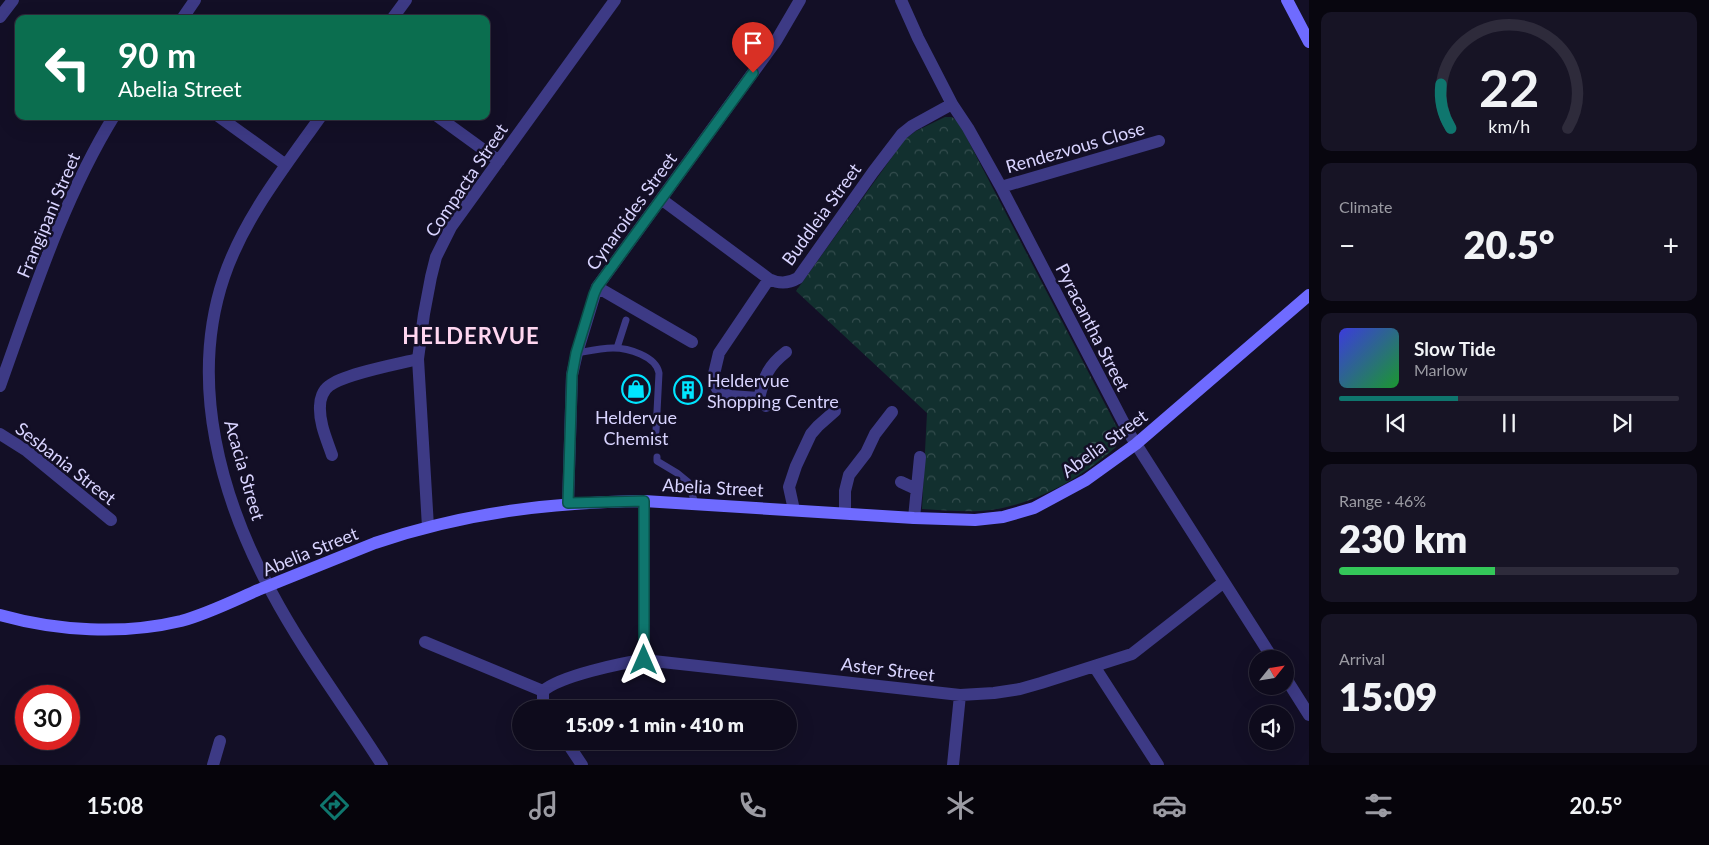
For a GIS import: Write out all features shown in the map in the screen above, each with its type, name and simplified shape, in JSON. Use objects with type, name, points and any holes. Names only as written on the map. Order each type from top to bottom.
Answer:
[{"type":"street","points":[[0,17],[13,0]]},
{"type":"street","points":[[185,15],[195,0]]},
{"type":"street","points":[[395,15],[406,0]]},
{"type":"street","name":"Compacta Street","points":[[428,527],[418,359],[424,314],[436,257],[451,227],[615,0]]},
{"type":"street","name":"Cynaroides Street","points":[[568,503],[571,392],[576,353],[597,287],[776,41],[800,0]]},
{"type":"street","name":"Pyracantha Street","points":[[901,0],[952,104],[968,128],[1001,187],[1136,444],[1267,650]]},
{"type":"street","points":[[1286,0],[1309,42]]},
{"type":"street","name":"Buddleia Street","points":[[661,199],[769,279],[775,282],[786,283],[798,278],[902,134],[912,126],[952,104]]},
{"type":"street","name":"Frangipani Street","points":[[0,386],[68,205],[92,154],[112,120]]},
{"type":"street","points":[[224,120],[286,165]]},
{"type":"street","name":"Acacia Street","points":[[318,120],[246,226],[223,278],[214,320],[208,372],[210,410],[215,445],[227,485],[244,532],[268,586],[299,638],[382,765]]},
{"type":"street","points":[[443,120],[499,161]]},
{"type":"street","name":"Rendezvous Close","points":[[1001,187],[1159,141]]},
{"type":"street","points":[[769,279],[719,353],[714,374],[716,388],[723,394],[762,402],[768,370],[786,352]]},
{"type":"street","points":[[597,287],[692,342]]},
{"type":"street","name":"Abelia Street","points":[[0,615],[29,622],[103,629],[144,627],[184,620],[375,543],[473,516],[568,503],[644,501],[914,518],[976,520],[1003,517],[1034,508],[1086,480],[1136,444],[1309,295]]},
{"type":"street","points":[[332,455],[320,416],[321,397],[329,385],[347,377],[418,359]]},
{"type":"street","points":[[794,510],[789,487],[796,466],[811,434],[835,411]]},
{"type":"street","points":[[845,513],[845,491],[849,475],[866,453],[875,434],[892,412]]},
{"type":"street","name":"Sesbania Street","points":[[0,434],[27,451],[111,520]]},
{"type":"street","points":[[914,518],[920,457]]},
{"type":"street","points":[[902,482],[916,489]]},
{"type":"street","points":[[644,501],[644,660]]},
{"type":"street","name":"Aster Street","points":[[543,690],[562,679],[644,660],[960,695],[1020,689],[1125,657],[1141,649],[1224,582]]},
{"type":"street","points":[[425,642],[543,690],[543,700]]},
{"type":"street","points":[[1094,666],[1158,765]]},
{"type":"street","points":[[1294,691],[1309,714]]},
{"type":"street","points":[[953,765],[960,695]]},
{"type":"street","points":[[213,765],[220,741]]},
{"type":"street","points":[[572,750],[582,765]]},
{"type":"lane","points":[[617,348],[626,320]]},
{"type":"lane","points":[[576,353],[617,348],[650,358],[658,368],[656,431]]},
{"type":"lane","points":[[657,457],[657,461],[688,482],[695,503]]},
{"type":"green space","points":[[945,117],[952,117],[959,123],[1120,433],[1119,442],[1116,447],[1073,479],[1025,502],[982,511],[922,509],[927,413],[796,291],[905,139],[916,131]]},
{"type":"place","name":"Heldervue Chemist","points":[[636,389]]},
{"type":"place","name":"Heldervue Shopping Centre","points":[[688,390]]},
{"type":"district","name":"HELDERVUE","points":[[471,335]]},
{"type":"route","points":[[644,660],[644,501],[568,503],[571,392],[574,360],[597,287],[753,73]]}]
